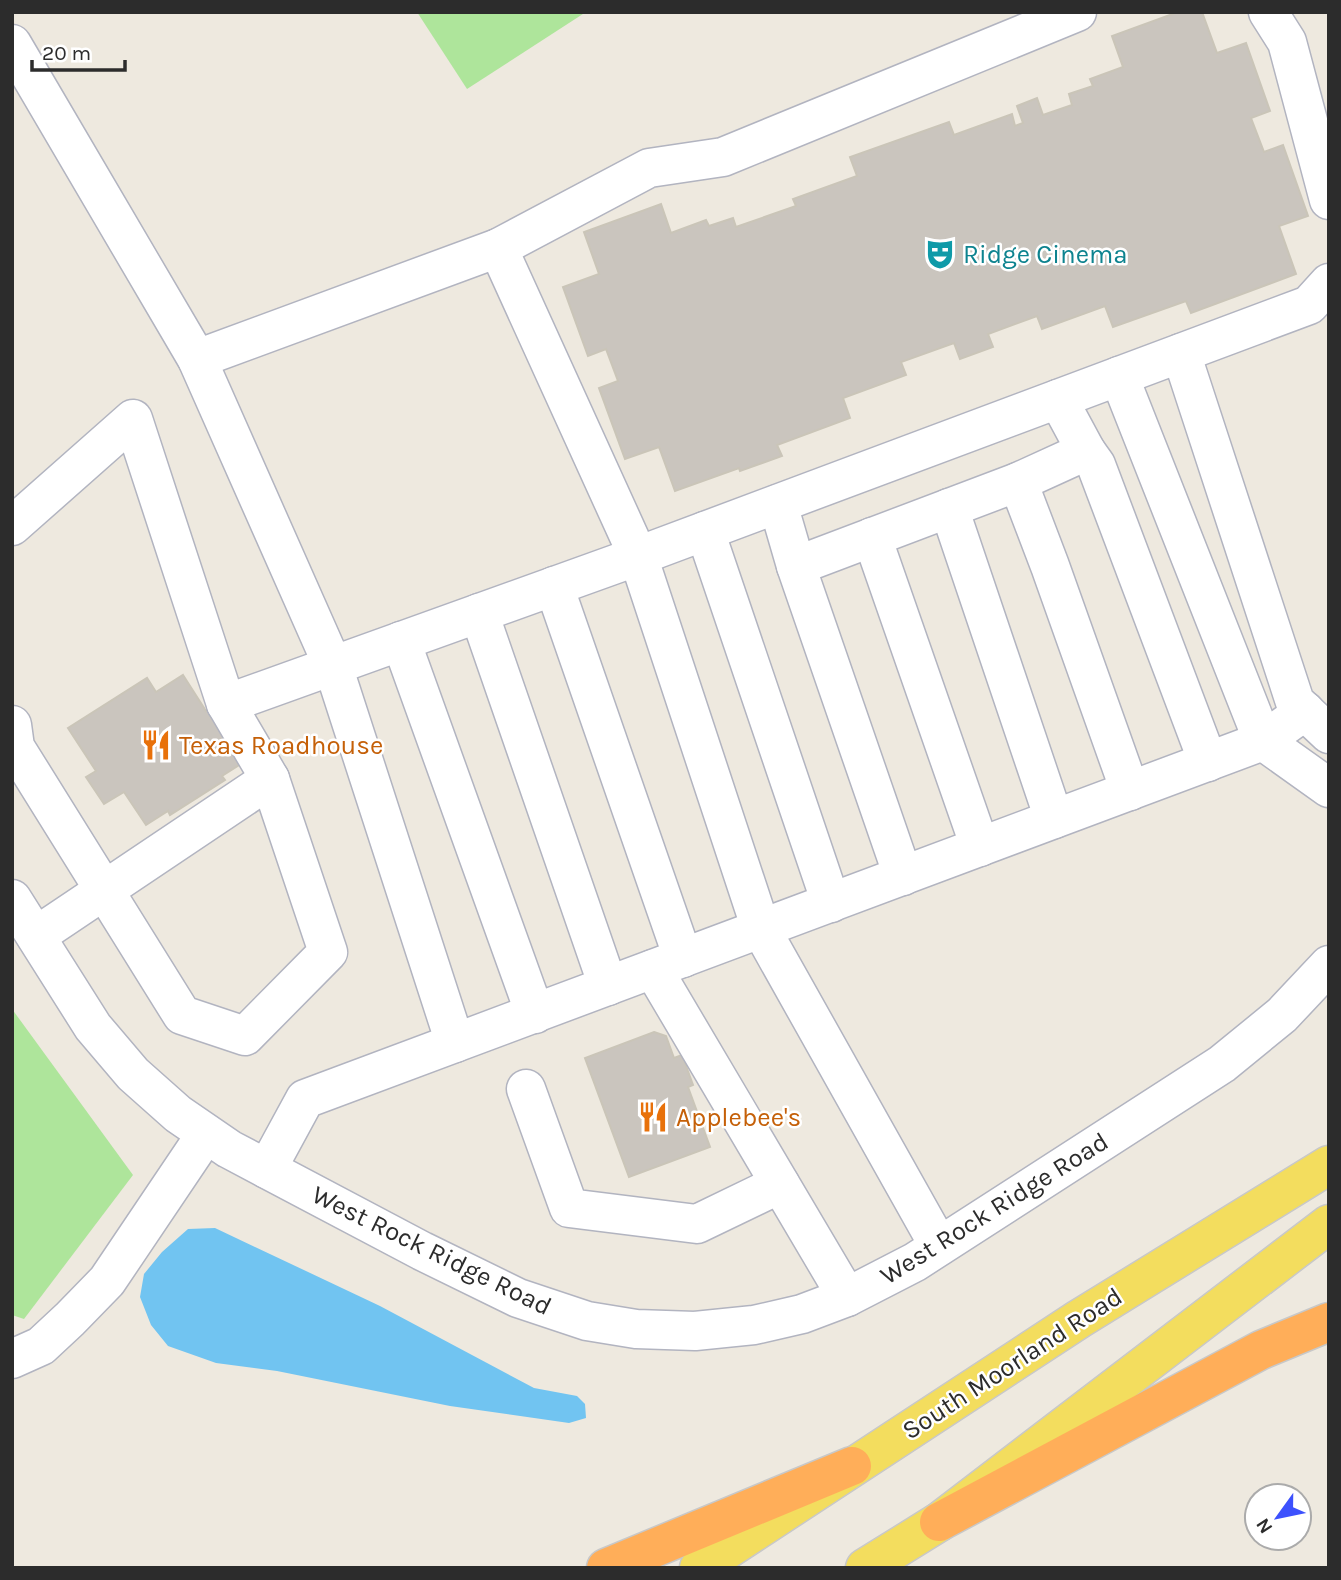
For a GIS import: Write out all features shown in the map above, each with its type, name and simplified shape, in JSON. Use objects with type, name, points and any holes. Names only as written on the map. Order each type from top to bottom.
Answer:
[{"type":"highway","points":[[939,1522],[1261,1350],[1329,1322]]},
{"type":"highway","points":[[606,1568],[852,1466]]},
{"type":"main road","name":"South Moorland Road","points":[[699,1568],[1079,1319],[1329,1165]]},
{"type":"main road","points":[[865,1568],[939,1522],[1329,1224]]},
{"type":"street","points":[[197,359],[498,248],[649,169],[723,157],[1077,12]]},
{"type":"street","points":[[1268,12],[1287,42],[1329,200]]},
{"type":"street","points":[[12,44],[197,359],[333,666],[455,1043]]},
{"type":"street","points":[[498,248],[638,556],[761,929],[939,1246]]},
{"type":"street","points":[[226,704],[638,556],[1308,305],[1329,283]]},
{"type":"street","points":[[267,1169],[304,1099],[1317,722],[1295,702],[1181,353]]},
{"type":"street","points":[[1119,376],[1263,741],[1329,788]]},
{"type":"street","points":[[1058,399],[1096,466],[1208,762]]},
{"type":"street","points":[[12,526],[133,419],[226,704],[270,779],[328,953],[245,1035],[182,1016],[15,747],[12,725]]},
{"type":"street","points":[[796,566],[1018,482],[1086,451]]},
{"type":"street","points":[[1018,482],[1130,791]]},
{"type":"street","points":[[778,503],[796,566],[903,876]]},
{"type":"street","points":[[948,508],[1054,819]]},
{"type":"street","points":[[705,531],[831,903]]},
{"type":"street","points":[[872,537],[979,847]]},
{"type":"street","points":[[554,586],[668,963],[780,1184],[847,1297]]},
{"type":"street","points":[[479,613],[608,986]]},
{"type":"street","points":[[401,641],[535,1014]]},
{"type":"street","points":[[36,936],[270,779]]},
{"type":"street","name":"West Rock Ridge Road","points":[[12,899],[93,1027],[147,1088],[206,1134],[229,1149],[422,1251],[519,1297],[587,1321],[636,1329],[695,1331],[754,1325],[802,1314],[847,1297],[915,1262],[1222,1064],[1282,1016],[1329,965]]},
{"type":"street","points":[[526,1089],[569,1208],[697,1224],[780,1184]]},
{"type":"street","points":[[12,1359],[41,1346],[107,1281],[206,1134]]},
{"type":"green space","points":[[417,12],[586,12],[467,89]]},
{"type":"green space","points":[[12,1009],[133,1175],[24,1319],[12,1315]]},
{"type":"water","points":[[215,1228],[380,1306],[534,1388],[577,1396],[585,1404],[586,1418],[569,1423],[450,1406],[277,1371],[216,1363],[168,1346],[151,1325],[140,1297],[144,1274],[162,1252],[188,1229]]},
{"type":"building","name":"Ridge Cinema","points":[[1178,12],[1202,12],[1217,53],[1246,43],[1270,111],[1251,118],[1264,152],[1283,145],[1308,216],[1279,226],[1296,274],[1191,313],[1186,301],[1113,327],[1105,306],[1042,329],[1037,316],[988,334],[993,347],[960,359],[954,343],[901,362],[906,375],[843,398],[850,418],[777,445],[782,456],[675,491],[659,447],[625,459],[599,388],[618,381],[606,349],[588,356],[563,287],[599,274],[584,232],[661,204],[671,233],[706,220],[709,226],[733,218],[736,227],[796,206],[793,199],[857,176],[850,157],[949,122],[954,135],[1012,114],[1015,126],[1023,123],[1017,106],[1037,98],[1043,115],[1072,105],[1069,94],[1093,86],[1090,79],[1123,67],[1112,36]]},
{"type":"building","name":"Texas Roadhouse","points":[[183,675],[206,711],[210,708],[244,762],[222,776],[225,780],[170,815],[168,811],[146,825],[124,792],[104,804],[86,777],[96,771],[68,728],[147,678],[156,692]]},
{"type":"building","name":"Applebee's","points":[[654,1032],[666,1036],[674,1058],[682,1055],[693,1085],[688,1087],[710,1147],[629,1177],[585,1058]]},
{"type":"place","name":"Ridge Cinema","points":[[940,254]]},
{"type":"place","name":"Texas Roadhouse","points":[[156,745]]},
{"type":"place","name":"Applebee's","points":[[653,1117]]}]
